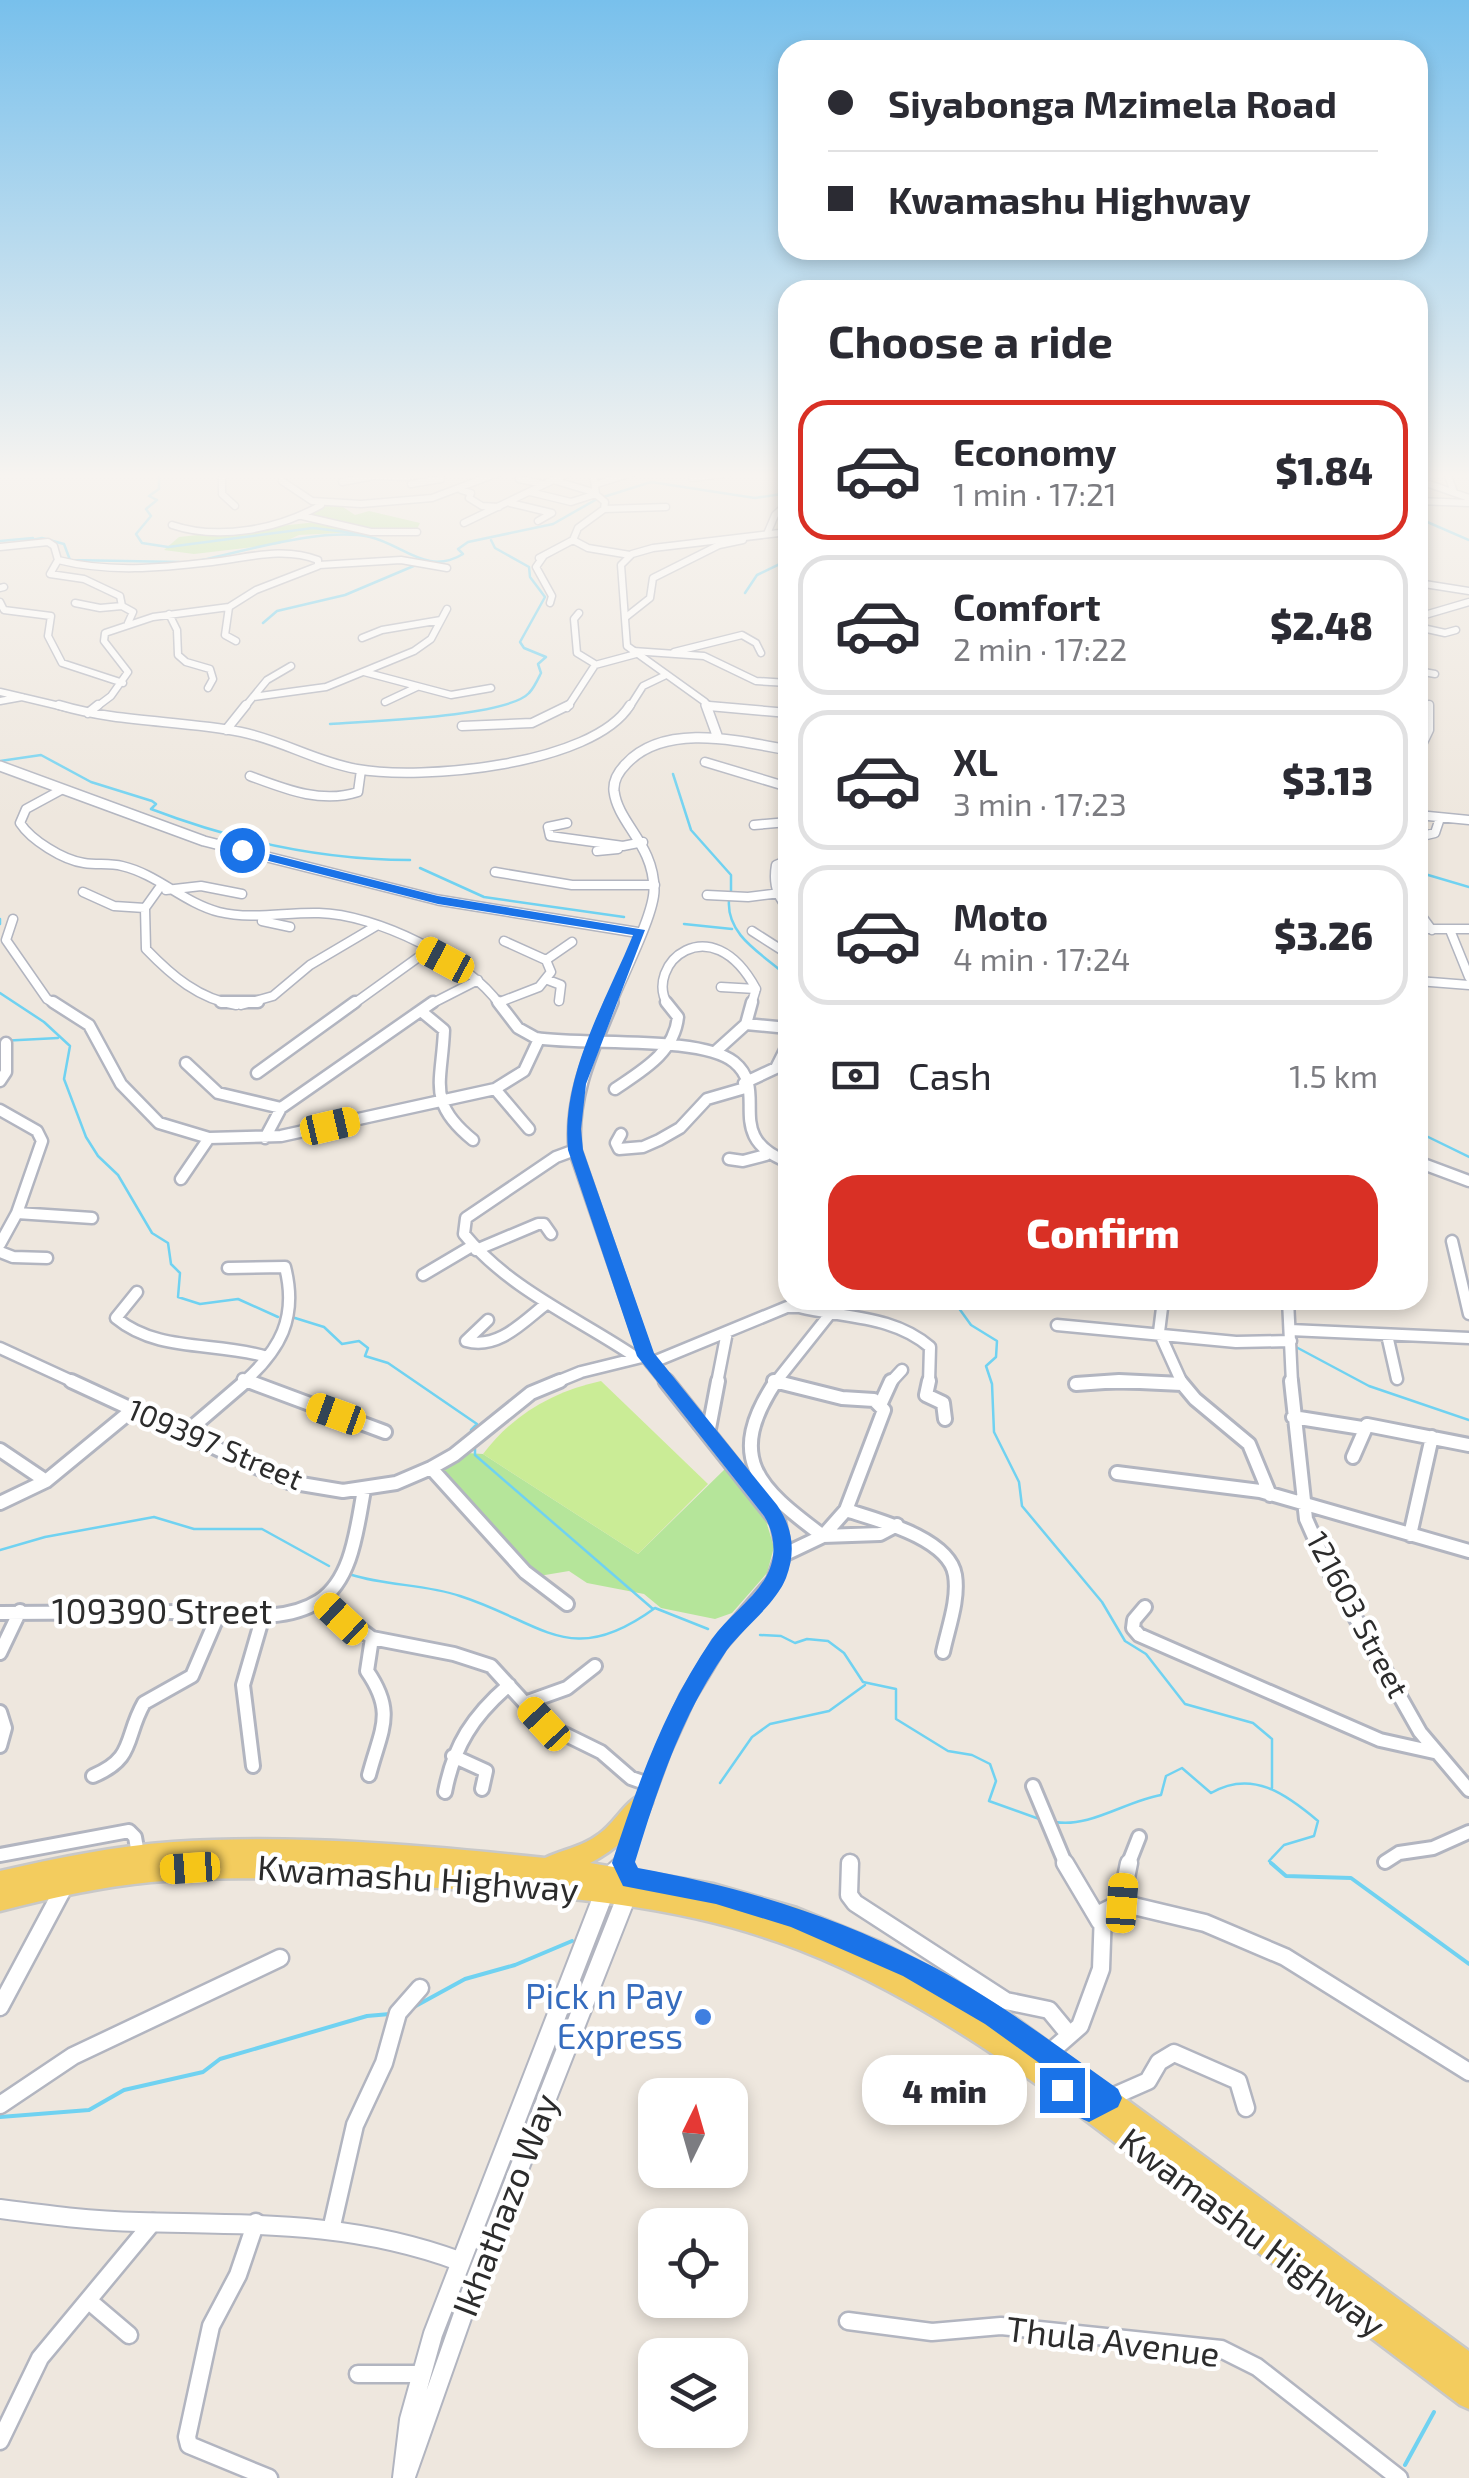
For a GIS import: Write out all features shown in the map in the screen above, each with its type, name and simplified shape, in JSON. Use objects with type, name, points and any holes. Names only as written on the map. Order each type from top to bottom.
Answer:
[{"type":"main road","points":[[539,1866],[568,1862],[609,1841],[645,1794]]},
{"type":"main road","name":"Kwamashu Highway","points":[[0,1881],[138,1854],[245,1847],[539,1866],[716,1893],[830,1930],[926,1976],[1469,2367]]},
{"type":"main road","name":"Kwamashu Highway","points":[[0,1900],[166,1869],[268,1867],[619,1881]]},
{"type":"main road","name":"Kwamashu Highway","points":[[1099,2104],[1469,2396]]},
{"type":"street","points":[[109,589],[120,596],[122,606]]},
{"type":"street","points":[[88,713],[122,683],[128,672],[103,638],[110,630],[169,614],[229,607],[259,589]]},
{"type":"street","points":[[546,589],[551,599],[563,594]]},
{"type":"street","points":[[622,589],[625,637],[634,653],[709,706],[778,713]]},
{"type":"street","points":[[626,617],[650,598],[651,589]]},
{"type":"street","points":[[0,602],[4,610],[51,616],[48,636],[62,663],[122,683]]},
{"type":"street","points":[[1428,613],[1469,602]]},
{"type":"street","points":[[75,604],[122,606],[133,613],[128,623]]},
{"type":"street","points":[[229,607],[225,627],[232,640]]},
{"type":"street","points":[[254,697],[320,688],[424,646],[446,609]]},
{"type":"street","points":[[579,613],[574,619],[577,654],[595,664]]},
{"type":"street","points":[[169,614],[177,630],[178,655],[186,662],[210,669],[213,679],[208,688]]},
{"type":"street","points":[[362,638],[382,630],[441,620]]},
{"type":"street","points":[[1428,629],[1445,633],[1456,630]]},
{"type":"street","points":[[673,652],[748,636],[760,654]]},
{"type":"street","points":[[462,726],[505,725],[552,715],[569,706],[584,674],[595,664],[634,653],[673,652],[715,659],[756,683],[778,683]]},
{"type":"street","points":[[226,730],[272,676],[291,666]]},
{"type":"street","points":[[364,672],[451,695],[492,688]]},
{"type":"street","points":[[0,692],[32,696],[114,720],[226,730],[283,742],[361,770],[471,766],[550,752],[590,738],[613,724],[625,713],[635,691],[662,672]]},
{"type":"street","points":[[1428,673],[1435,674]]},
{"type":"street","points":[[386,702],[417,687]]},
{"type":"street","points":[[0,701],[32,696]]},
{"type":"street","points":[[1428,703],[1428,733]]},
{"type":"street","points":[[709,706],[718,738]]},
{"type":"street","points":[[644,1359],[575,1150],[575,1100],[593,1046],[641,933],[655,885],[653,865],[614,792],[620,770],[637,754],[655,747],[718,738],[778,748]]},
{"type":"street","points":[[705,762],[722,764],[762,784],[778,786]]},
{"type":"street","points":[[0,766],[42,778],[61,790],[175,833],[421,896],[641,933]]},
{"type":"street","points":[[250,776],[292,791],[340,797],[358,792],[361,770]]},
{"type":"street","points":[[61,790],[26,809],[22,829],[68,859],[126,867],[163,889],[221,913],[290,927]]},
{"type":"street","points":[[1428,816],[1469,820]]},
{"type":"street","points":[[1428,835],[1435,833],[1440,818]]},
{"type":"street","points":[[567,823],[550,825],[548,834],[556,839],[623,846]]},
{"type":"street","points":[[754,825],[778,823]]},
{"type":"street","points":[[596,851],[614,851],[642,842]]},
{"type":"street","points":[[495,872],[556,884],[655,885]]},
{"type":"street","points":[[242,894],[201,886],[163,889],[145,908],[145,944],[149,953],[195,990],[231,1006],[249,1006],[270,998],[311,964],[353,944],[376,926]]},
{"type":"street","points":[[83,892],[114,906],[145,908]]},
{"type":"street","points":[[707,895],[778,893]]},
{"type":"street","points":[[252,917],[324,913],[376,926],[478,980],[500,1002],[515,1027],[539,1038],[593,1046],[669,1046],[714,1052],[736,1062],[754,1141],[766,1155],[778,1159]]},
{"type":"street","points":[[13,919],[7,933],[8,946],[47,999],[89,1025],[106,1062],[142,1107],[164,1126],[209,1138],[266,1138],[496,1089],[521,1078],[539,1038]]},
{"type":"street","points":[[1428,925],[1432,930]]},
{"type":"street","points":[[1428,930],[1469,930]]},
{"type":"street","points":[[1450,930],[1469,977]]},
{"type":"street","points":[[752,931],[778,948]]},
{"type":"street","points":[[500,1002],[548,980],[551,972],[546,960],[504,942]]},
{"type":"street","points":[[546,960],[572,942]]},
{"type":"street","points":[[615,1090],[669,1046],[679,1024],[663,989],[678,950],[694,944],[717,948],[750,977],[756,989],[746,1024],[714,1052]]},
{"type":"street","points":[[258,1073],[427,951]]},
{"type":"street","points":[[266,1138],[281,1108],[421,1011],[478,980]]},
{"type":"street","points":[[548,980],[561,985],[559,1000]]},
{"type":"street","points":[[1428,982],[1469,986]]},
{"type":"street","points":[[721,987],[756,989]]},
{"type":"street","points":[[421,1011],[444,1030],[438,1074],[446,1120],[473,1140]]},
{"type":"street","points":[[746,1024],[778,1027]]},
{"type":"street","points":[[0,1081],[6,1072],[6,1043]]},
{"type":"street","points":[[186,1063],[218,1092],[281,1108]]},
{"type":"street","points":[[621,1134],[616,1143],[620,1149],[644,1147],[680,1128],[707,1099],[744,1085],[778,1064]]},
{"type":"street","points":[[496,1089],[530,1129]]},
{"type":"street","points":[[0,1110],[37,1131],[42,1141],[17,1214],[0,1248],[13,1257],[47,1258]]},
{"type":"street","points":[[181,1178],[209,1138]]},
{"type":"street","points":[[575,1150],[556,1158],[466,1218],[464,1234],[474,1248],[546,1304],[644,1359],[778,1522],[784,1554],[776,1578],[721,1642],[684,1701],[645,1794],[619,1881]]},
{"type":"street","points":[[729,1158],[743,1161],[766,1155]]},
{"type":"street","points":[[1428,1166],[1469,1181]]},
{"type":"street","points":[[17,1214],[92,1218]]},
{"type":"street","points":[[423,1275],[474,1248],[538,1224],[544,1224],[552,1234]]},
{"type":"street","points":[[1452,1241],[1469,1314]]},
{"type":"street","points":[[183,1434],[281,1343],[286,1329],[287,1270],[278,1264],[228,1268]]},
{"type":"street","points":[[137,1292],[116,1318],[138,1331],[171,1344],[228,1346],[267,1357]]},
{"type":"street","points":[[488,1320],[466,1341],[476,1346],[490,1344],[546,1304]]},
{"type":"street","name":"109397 Street","points":[[0,1348],[289,1482],[324,1489],[364,1490],[431,1468],[466,1446],[530,1393],[582,1372],[644,1359],[726,1332],[781,1310]]},
{"type":"street","name":"109397 Street","points":[[806,1310],[900,1328],[925,1341],[930,1347],[927,1360],[931,1382],[926,1395],[943,1403],[945,1419]]},
{"type":"street","points":[[823,1536],[791,1510],[749,1456],[750,1436],[774,1381],[833,1310]]},
{"type":"street","points":[[1162,1310],[1159,1332],[1182,1384],[1249,1444],[1270,1496]]},
{"type":"street","name":"121603 Street","points":[[1289,1310],[1293,1417],[1303,1503],[1329,1571],[1434,1752],[1469,1790]]},
{"type":"street","points":[[1058,1325],[1163,1336],[1469,1338]]},
{"type":"street","points":[[708,1434],[726,1332]]},
{"type":"street","points":[[1387,1335],[1397,1380]]},
{"type":"street","points":[[823,1536],[846,1510],[878,1429],[882,1404],[893,1377],[902,1370]]},
{"type":"street","points":[[244,1380],[385,1432]]},
{"type":"street","points":[[774,1381],[882,1404]]},
{"type":"street","points":[[1076,1384],[1182,1384]]},
{"type":"street","points":[[0,1502],[46,1481],[132,1411]]},
{"type":"street","points":[[1293,1417],[1362,1428],[1372,1425],[1469,1445]]},
{"type":"street","points":[[1353,1456],[1362,1428]]},
{"type":"street","points":[[1410,1535],[1432,1437]]},
{"type":"street","points":[[0,1450],[46,1481]]},
{"type":"street","points":[[431,1468],[525,1572],[567,1604]]},
{"type":"street","points":[[1117,1473],[1242,1488],[1469,1550]]},
{"type":"street","points":[[364,1490],[356,1539],[342,1575],[321,1600],[372,1638],[470,1657],[490,1666],[544,1724],[592,1747],[632,1778],[645,1794]]},
{"type":"street","points":[[846,1510],[912,1531],[946,1558],[956,1572],[954,1611],[943,1652]]},
{"type":"street","points":[[784,1554],[823,1536],[880,1534],[896,1525]]},
{"type":"street","name":"109390 Street","points":[[0,1613],[263,1616],[294,1612],[321,1600]]},
{"type":"street","points":[[1146,1608],[1134,1620],[1133,1628],[1138,1634],[1380,1740],[1434,1752]]},
{"type":"street","points":[[0,1653],[20,1612]]},
{"type":"street","points":[[94,1776],[126,1760],[144,1703],[192,1676],[219,1613]]},
{"type":"street","points":[[254,1766],[242,1685],[263,1616]]},
{"type":"street","points":[[369,1775],[386,1708],[383,1694],[367,1671],[372,1638]]},
{"type":"street","points":[[525,1703],[567,1688],[596,1666]]},
{"type":"street","points":[[446,1792],[452,1756],[465,1728],[509,1685]]},
{"type":"street","points":[[0,1712],[5,1728],[0,1746]]},
{"type":"street","points":[[452,1756],[486,1771],[482,1788]]},
{"type":"street","points":[[1033,1786],[1068,1871],[1100,1922],[1104,1948],[1102,1969],[1080,2026],[1068,2033],[1042,2062]]},
{"type":"street","points":[[0,1855],[129,1831],[135,1837],[138,1854]]},
{"type":"street","points":[[1385,1862],[1399,1853],[1434,1848],[1469,1832]]},
{"type":"street","points":[[1122,1903],[1123,1880],[1139,1837]]},
{"type":"street","points":[[850,1863],[849,1895],[856,1903],[1006,2000],[1049,2010],[1068,2033]]},
{"type":"street","name":"Ikhathazo Way","points":[[404,2478],[403,2455],[422,2374],[459,2261],[619,1881]]},
{"type":"street","name":"Ikhathazo Way","points":[[404,2478],[619,1881]]},
{"type":"street","points":[[0,2007],[44,1917],[66,1885]]},
{"type":"street","points":[[1100,1922],[1103,1912],[1122,1903],[1232,1932],[1302,1966],[1414,2042],[1469,2072]]},
{"type":"street","points":[[0,2104],[73,2056],[280,1958]]},
{"type":"street","points":[[331,2230],[355,2125],[384,2062],[398,2013],[420,1988]]},
{"type":"street","points":[[1099,2104],[1148,2081],[1159,2062],[1174,2053],[1238,2081],[1246,2108]]},
{"type":"street","points":[[0,2209],[94,2220],[256,2222],[331,2230],[429,2248],[459,2261]]},
{"type":"street","points":[[0,2441],[28,2377],[52,2342],[154,2220]]},
{"type":"street","points":[[256,2222],[238,2275],[211,2326],[187,2437],[189,2444],[204,2454],[269,2478]]},
{"type":"street","points":[[89,2301],[129,2335]]},
{"type":"street","name":"Thula Avenue","points":[[848,2322],[932,2332],[1002,2326],[1221,2349],[1257,2367],[1399,2478]]},
{"type":"street","points":[[358,2374],[422,2374]]},
{"type":"green space","points":[[601,1381],[708,1484],[638,1554],[483,1454],[507,1428],[535,1407],[567,1391]]},
{"type":"green space","points":[[467,1453],[483,1454],[638,1554],[725,1469],[766,1521],[774,1547],[767,1573],[732,1613],[715,1619],[661,1608],[644,1594],[587,1583],[569,1571],[539,1576],[527,1568],[441,1472]]},
{"type":"waterway","points":[[263,623],[277,611],[360,589]]},
{"type":"waterway","points":[[330,724],[466,713],[516,701],[531,691],[541,673],[538,664],[546,657],[524,648],[520,642],[545,597],[539,589]]},
{"type":"waterway","points":[[745,593],[748,589]]},
{"type":"waterway","points":[[0,761],[41,755],[91,782],[152,801],[156,804],[151,809],[246,839],[343,857],[410,860]]},
{"type":"waterway","points":[[673,774],[691,830],[731,875],[731,892]]},
{"type":"waterway","points":[[420,868],[484,897],[624,917]]},
{"type":"waterway","points":[[1428,875],[1469,887]]},
{"type":"waterway","points":[[729,900],[740,935],[778,969]]},
{"type":"waterway","points":[[0,919],[0,924]]},
{"type":"waterway","points":[[684,924],[732,929]]},
{"type":"waterway","points":[[0,993],[44,1022],[70,1046],[64,1079],[86,1137],[98,1156],[118,1175],[152,1233],[168,1243],[171,1264],[180,1273],[178,1297],[200,1304],[238,1299],[278,1317]]},
{"type":"waterway","points":[[0,1041],[58,1038]]},
{"type":"waterway","points":[[1428,1137],[1469,1157]]},
{"type":"waterway","points":[[960,1310],[971,1325],[997,1341],[996,1357],[986,1366],[992,1384],[994,1432],[1019,1482],[1022,1506],[1102,1602],[1125,1641],[1146,1654],[1185,1704],[1253,1723],[1272,1739],[1272,1788]]},
{"type":"waterway","points":[[295,1318],[324,1327],[342,1344],[359,1341],[368,1348],[365,1356],[388,1363],[477,1424],[471,1430]]},
{"type":"waterway","points":[[1296,1347],[1369,1386],[1469,1420]]},
{"type":"waterway","points":[[475,1449],[475,1455],[653,1609]]},
{"type":"waterway","points":[[0,1550],[45,1537],[154,1517],[194,1529],[262,1529],[329,1566]]},
{"type":"waterway","points":[[352,1575],[447,1592],[536,1628],[578,1639],[626,1626],[655,1608],[708,1629]]},
{"type":"waterway","points":[[760,1635],[781,1636],[795,1643],[807,1639],[828,1641],[844,1653],[863,1682],[896,1689],[896,1719],[948,1751],[972,1755],[990,1764],[996,1781],[989,1801],[1042,1820]]},
{"type":"waterway","points":[[720,1783],[752,1737],[770,1724],[829,1711],[865,1685]]},
{"type":"waterway","points":[[1055,1822],[1095,1818],[1161,1795],[1166,1776],[1182,1768],[1211,1793],[1226,1786],[1254,1784],[1281,1794],[1318,1821],[1314,1836],[1284,1845],[1269,1861],[1274,1865]]},
{"type":"waterway","points":[[1271,1863],[1286,1876],[1351,1878],[1469,1964]]},
{"type":"waterway","points":[[412,2008],[465,1979],[515,1965],[572,1941]]},
{"type":"waterway","points":[[0,2117],[89,2110],[124,2090],[203,2072],[220,2059],[367,2016],[390,2014]]},
{"type":"waterway","points":[[1405,2465],[1434,2412]]},
{"type":"place","name":"Pick n Pay Express","points":[[703,2017]]},
{"type":"route","points":[[242,850],[438,900],[641,933],[579,1084],[573,1129],[575,1150],[646,1356],[771,1511],[782,1533],[784,1554],[770,1587],[721,1642],[684,1701],[656,1761],[624,1863],[632,1878],[716,1893],[794,1916],[912,1968],[994,2016],[1109,2098],[1089,2109],[1062,2090]]}]
